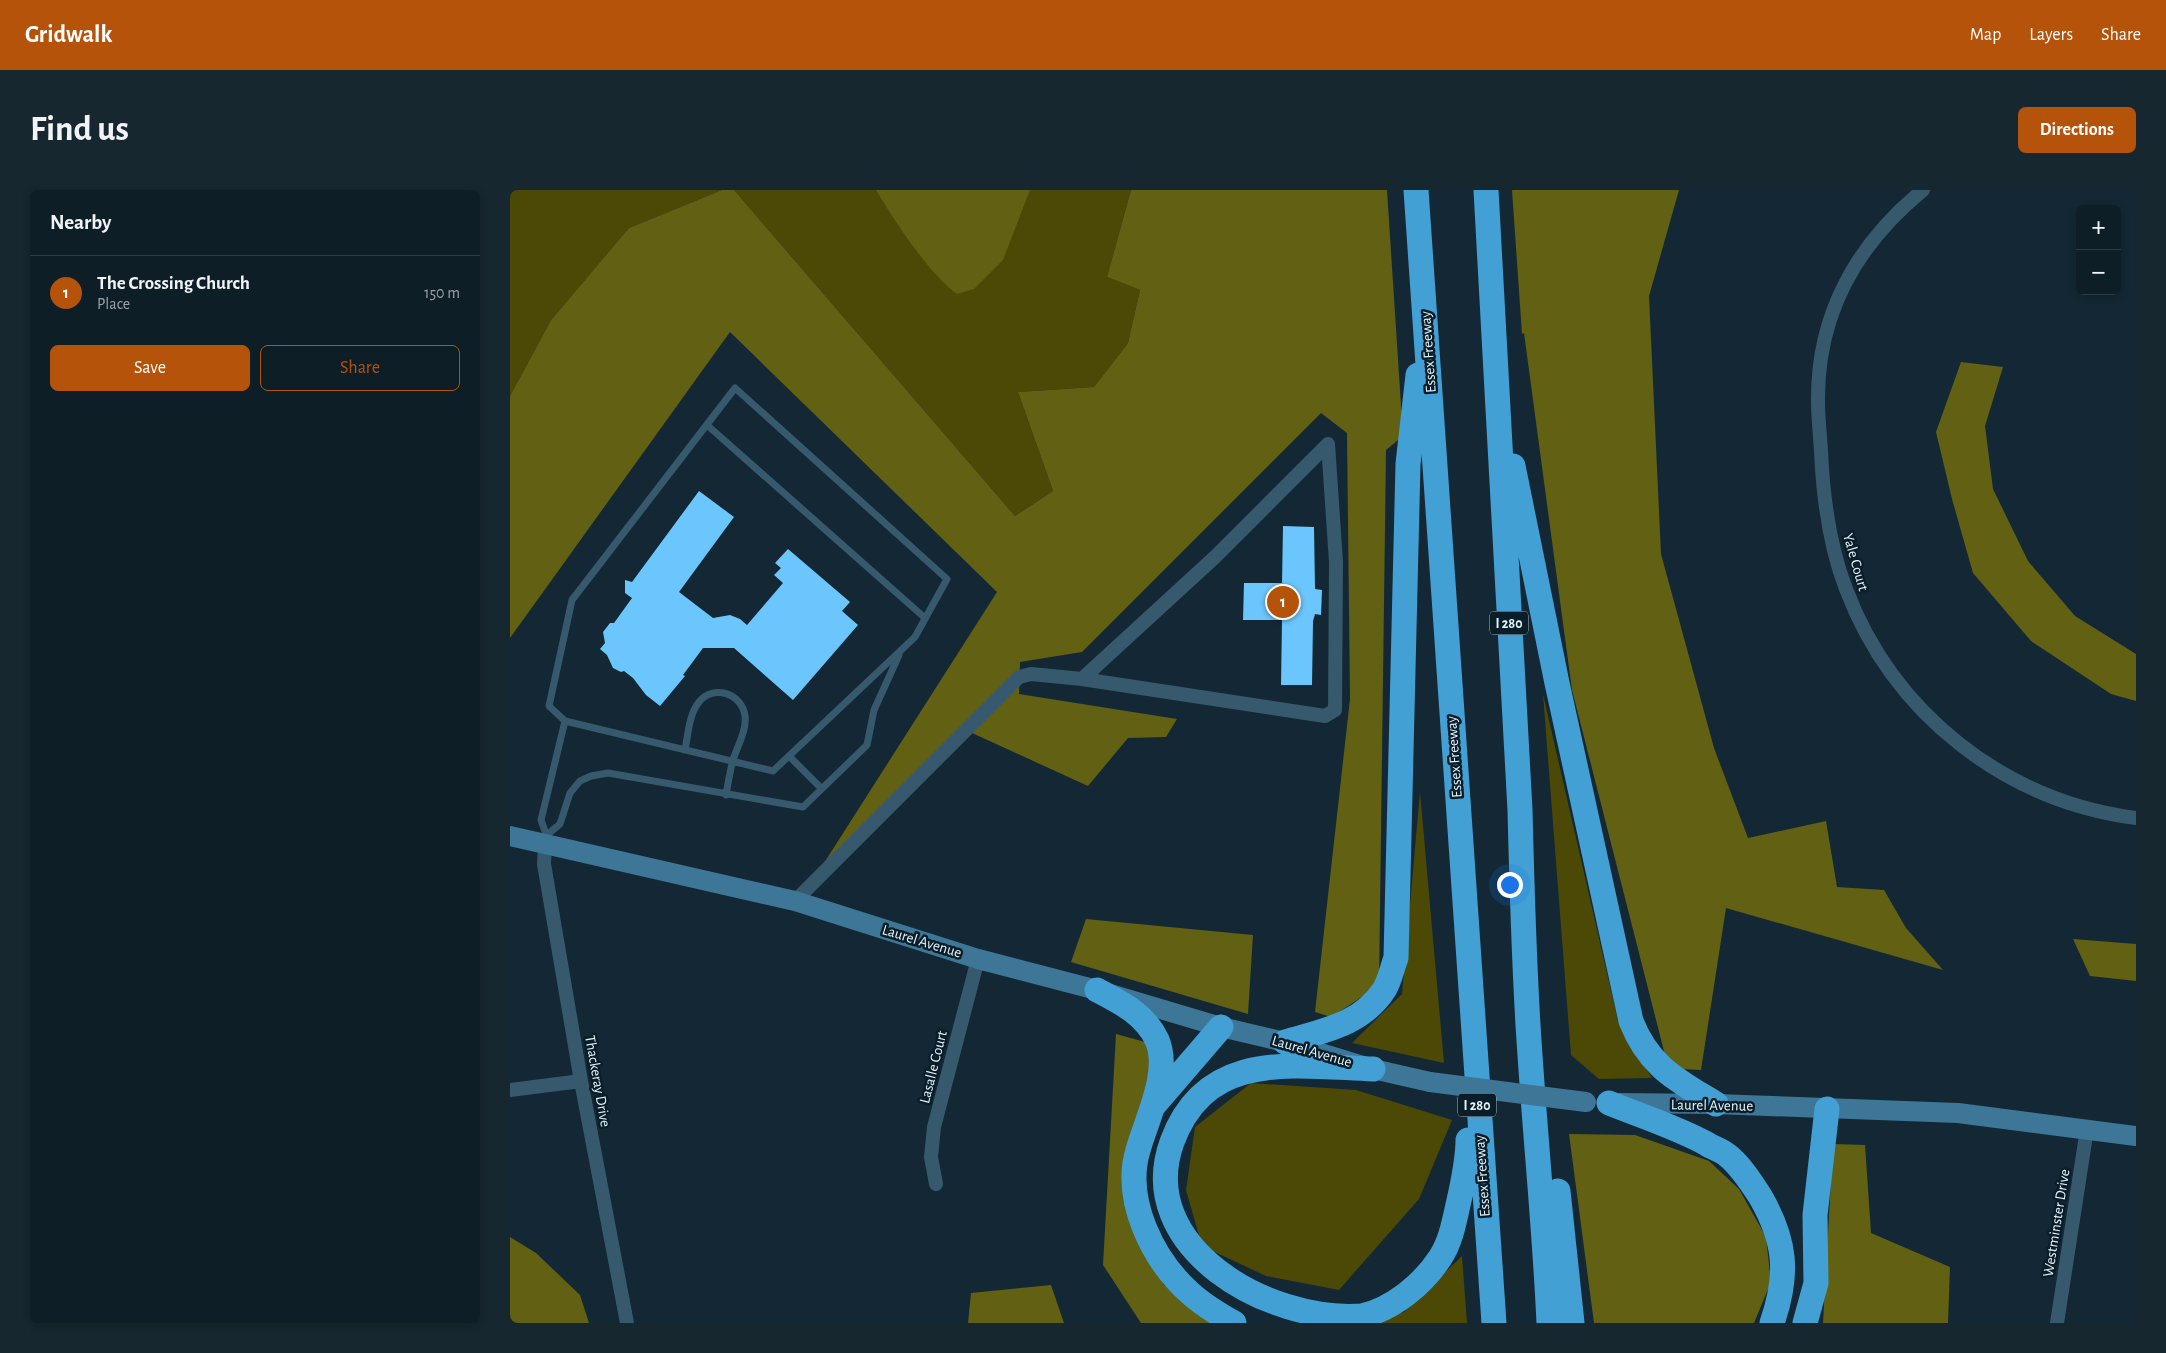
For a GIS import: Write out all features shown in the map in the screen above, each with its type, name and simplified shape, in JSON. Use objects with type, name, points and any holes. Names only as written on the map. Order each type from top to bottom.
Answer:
[{"type":"highway","name":"Essex Freeway","points":[[1416,190],[1494,1323]]},
{"type":"highway","name":"I 280","points":[[1486,190],[1520,810],[1525,971],[1549,1323]]},
{"type":"highway","points":[[1284,1042],[1345,1025],[1370,1006],[1385,989],[1396,958],[1408,464],[1425,310]]},
{"type":"highway","points":[[1497,387],[1557,683],[1631,1021],[1644,1050],[1657,1064],[1671,1076],[1716,1104]]},
{"type":"highway","points":[[1525,971],[1541,1054],[1572,1323]]},
{"type":"highway","points":[[1097,990],[1130,1008],[1151,1030],[1157,1041],[1162,1059],[1152,1107],[1137,1152],[1135,1172],[1137,1200],[1156,1254],[1189,1292],[1206,1306],[1234,1323]]},
{"type":"highway","points":[[1372,1069],[1280,1066],[1247,1070],[1224,1080],[1202,1096],[1192,1106],[1175,1134],[1169,1150],[1165,1182],[1170,1212],[1184,1240],[1210,1270],[1255,1300],[1298,1316],[1316,1319],[1364,1316],[1411,1291],[1441,1258],[1451,1236],[1468,1158],[1472,1018]]},
{"type":"highway","points":[[1152,1107],[1221,1027]]},
{"type":"highway","points":[[1597,1102],[1688,1134],[1727,1155],[1752,1182],[1772,1216],[1782,1247],[1783,1278],[1778,1307],[1772,1323]]},
{"type":"highway","points":[[1805,1323],[1816,1283],[1815,1215],[1827,1109]]},
{"type":"main road","name":"Laurel Avenue","points":[[510,836],[546,839],[795,902],[978,958],[1097,990],[1221,1027],[1284,1042],[1372,1069],[1430,1082],[1597,1102],[1716,1104],[1958,1113],[2136,1136]]},
{"type":"street","name":"Yale Court","points":[[1923,190],[1883,226],[1852,270],[1830,320],[1823,346],[1818,401],[1822,480],[1834,552],[1845,588],[1877,654],[1898,684],[1922,712],[1978,760],[2010,779],[2043,794],[2078,806],[2136,818]]},
{"type":"street","points":[[795,902],[1019,677],[1031,674],[1082,680],[1325,716],[1335,710],[1336,562],[1328,444],[1215,557],[1082,680]]},
{"type":"street","name":"Thackeray Drive","points":[[546,839],[544,864],[581,1081],[627,1323]]},
{"type":"street","name":"Lasalle Court","points":[[936,1184],[931,1157],[934,1127],[978,958]]},
{"type":"street","points":[[510,1090],[581,1081]]},
{"type":"street","name":"Westminster Drive","points":[[2057,1323],[2088,1129]]},
{"type":"lane","points":[[734,388],[947,579],[915,637],[773,771],[565,721],[548,706],[572,600],[707,424],[734,388]]},
{"type":"lane","points":[[707,424],[925,618]]},
{"type":"lane","points":[[546,839],[560,824],[570,793],[580,781],[592,776],[608,773],[803,807],[867,744],[874,710],[901,650]]},
{"type":"lane","points":[[685,750],[694,708],[700,700],[712,693],[724,692],[736,698],[743,707],[745,717],[726,795]]},
{"type":"lane","points":[[546,839],[541,820],[565,721]]},
{"type":"lane","points":[[789,756],[822,788]]},
{"type":"shaded area","points":[[510,190],[722,190],[629,228],[551,320],[510,396]]},
{"type":"shaded area","points":[[722,190],[734,190],[1015,516],[1053,491],[1018,392],[1094,387],[1128,343],[1140,290],[1107,277],[1131,190],[1387,190],[1403,436],[1386,450],[1379,986],[1331,1017],[1315,1012],[1350,699],[1347,433],[1321,413],[1082,652],[1020,662],[1019,694],[1177,719],[1166,737],[1128,738],[1088,786],[961,728],[817,874],[997,592],[730,332],[510,638],[510,396],[551,320],[629,228]]},
{"type":"shaded area","points":[[734,190],[1131,190],[1107,277],[1140,290],[1128,343],[1094,387],[1018,392],[1053,491],[1015,516]]},
{"type":"shaded area","points":[[876,190],[1030,190],[1003,260],[974,289],[957,294],[935,274],[924,260],[902,231]]},
{"type":"shaded area","points":[[1512,190],[1679,190],[1649,296],[1661,554],[1714,748],[1748,838],[1826,821],[1837,887],[1884,890],[1906,928],[1943,970],[1726,908],[1701,1070],[1681,1069],[1666,1059],[1572,690],[1524,333],[1522,334]]},
{"type":"shaded area","points":[[1961,362],[2003,367],[1985,426],[1993,489],[2028,561],[2075,616],[2136,654],[2136,701],[2111,694],[2031,641],[1973,573],[1952,499],[1936,432]]},
{"type":"shaded area","points":[[1543,694],[1618,1021],[1652,1078],[1599,1079],[1571,1055]]},
{"type":"shaded area","points":[[1420,792],[1444,1063],[1352,1043],[1402,994]]},
{"type":"shaded area","points":[[1086,919],[1253,935],[1248,1014],[1071,962]]},
{"type":"shaded area","points":[[2073,939],[2136,944],[2136,981],[2090,976]]},
{"type":"shaded area","points":[[1116,1034],[1145,1042],[1153,1052],[1126,1191],[1164,1285],[1246,1323],[1141,1323],[1103,1265]]},
{"type":"shaded area","points":[[1251,1083],[1356,1090],[1452,1120],[1419,1199],[1339,1290],[1266,1276],[1202,1246],[1186,1190],[1195,1127]]},
{"type":"shaded area","points":[[1569,1134],[1635,1135],[1709,1161],[1739,1189],[1766,1237],[1771,1282],[1754,1323],[1594,1323]]},
{"type":"shaded area","points":[[1833,1144],[1865,1145],[1871,1233],[1950,1267],[1948,1323],[1823,1323]]},
{"type":"shaded area","points":[[510,1237],[536,1253],[580,1295],[589,1323],[510,1323]]},
{"type":"shaded area","points":[[1462,1256],[1467,1323],[1361,1323],[1404,1312]]},
{"type":"shaded area","points":[[1051,1285],[1064,1323],[968,1323],[971,1293]]},
{"type":"building","points":[[699,491],[734,517],[679,592],[713,618],[730,615],[740,619],[747,625],[783,583],[774,575],[781,568],[775,563],[788,549],[850,602],[842,611],[858,625],[793,700],[734,648],[703,648],[683,675],[685,676],[660,706],[646,695],[633,678],[624,671],[621,672],[613,668],[607,655],[600,649],[605,643],[603,632],[610,623],[614,623],[632,598],[625,593],[625,580],[632,582]]},
{"type":"building","points":[[1283,526],[1314,527],[1315,589],[1322,590],[1321,615],[1315,614],[1313,621],[1312,685],[1281,685],[1282,620],[1243,620],[1244,583],[1282,583]]},
{"type":"place","name":"The Crossing Church","points":[[1283,602]]}]
